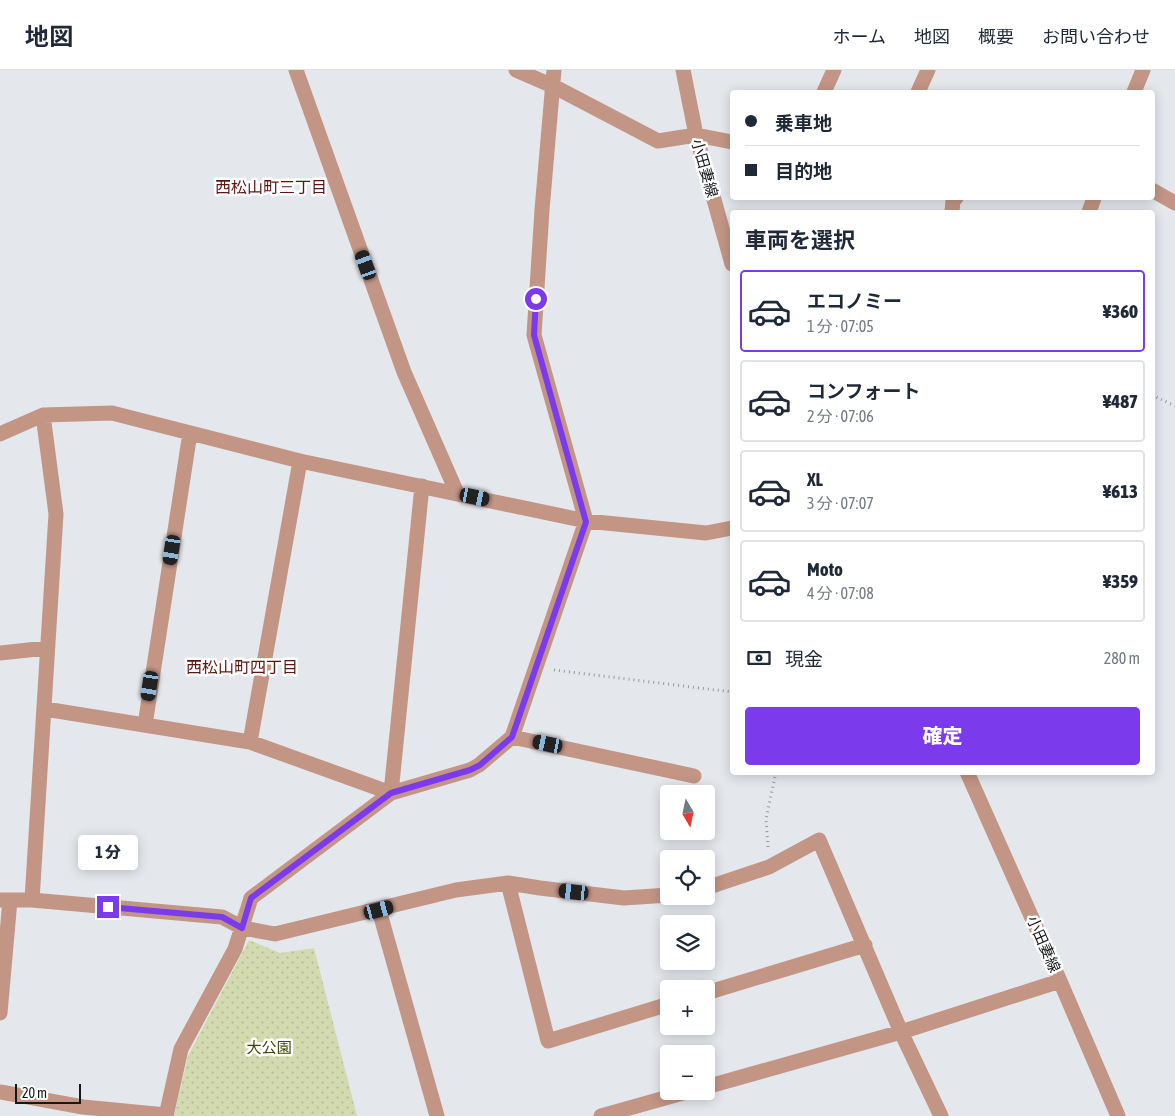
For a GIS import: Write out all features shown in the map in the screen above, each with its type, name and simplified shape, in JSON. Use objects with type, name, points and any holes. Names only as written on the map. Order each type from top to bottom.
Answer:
[{"type":"street","points":[[296,70],[404,372],[456,493]]},
{"type":"street","points":[[516,70],[553,86],[658,141],[696,135],[730,142]]},
{"type":"street","points":[[0,1092],[83,1112],[166,1116],[181,1049],[235,949],[251,898],[391,793],[470,770],[480,765],[512,737],[586,522],[534,335],[554,70]]},
{"type":"street","name":"小田妻線","points":[[683,70],[696,135],[730,257]]},
{"type":"street","points":[[825,90],[834,70]]},
{"type":"street","points":[[919,90],[928,70]]},
{"type":"street","points":[[1135,90],[1141,70]]},
{"type":"street","points":[[1155,192],[1175,203]]},
{"type":"street","points":[[0,434],[44,415],[112,413],[300,461],[586,522],[706,533],[730,528]]},
{"type":"street","points":[[32,900],[56,514],[44,415]]},
{"type":"street","points":[[144,725],[190,433]]},
{"type":"street","points":[[250,742],[300,461]]},
{"type":"street","points":[[391,793],[422,486]]},
{"type":"street","points":[[0,653],[47,648]]},
{"type":"street","points":[[45,709],[250,742],[391,793]]},
{"type":"street","points":[[512,737],[694,776]]},
{"type":"street","name":"小田妻線","points":[[968,775],[1118,1116]]},
{"type":"street","points":[[715,885],[769,867],[819,840],[901,1032],[940,1116]]},
{"type":"street","points":[[508,882],[548,1041],[660,1007]]},
{"type":"street","points":[[0,1013],[5,900],[32,900],[222,917],[242,928],[275,934],[456,890],[508,882],[540,888],[624,898],[660,896]]},
{"type":"street","points":[[379,910],[437,1116]]},
{"type":"street","points":[[715,990],[865,945]]},
{"type":"street","points":[[715,1084],[901,1032],[1060,981]]},
{"type":"street","points":[[601,1116],[660,1099]]},
{"type":"path","points":[[1155,396],[1175,406]]},
{"type":"path","points":[[537,668],[730,692]]},
{"type":"path","points":[[769,867],[766,819],[775,775]]},
{"type":"green space","name":"大公園","points":[[249,940],[280,953],[314,948],[357,1116],[174,1116],[188,1056]]},
{"type":"district","name":"西松山町三丁目","points":[[271,187]]},
{"type":"district","name":"西松山町四丁目","points":[[242,667]]},
{"type":"route","points":[[108,907],[222,917],[242,928],[251,898],[391,793],[470,770],[480,765],[512,737],[586,522],[534,335],[536,299]]}]
